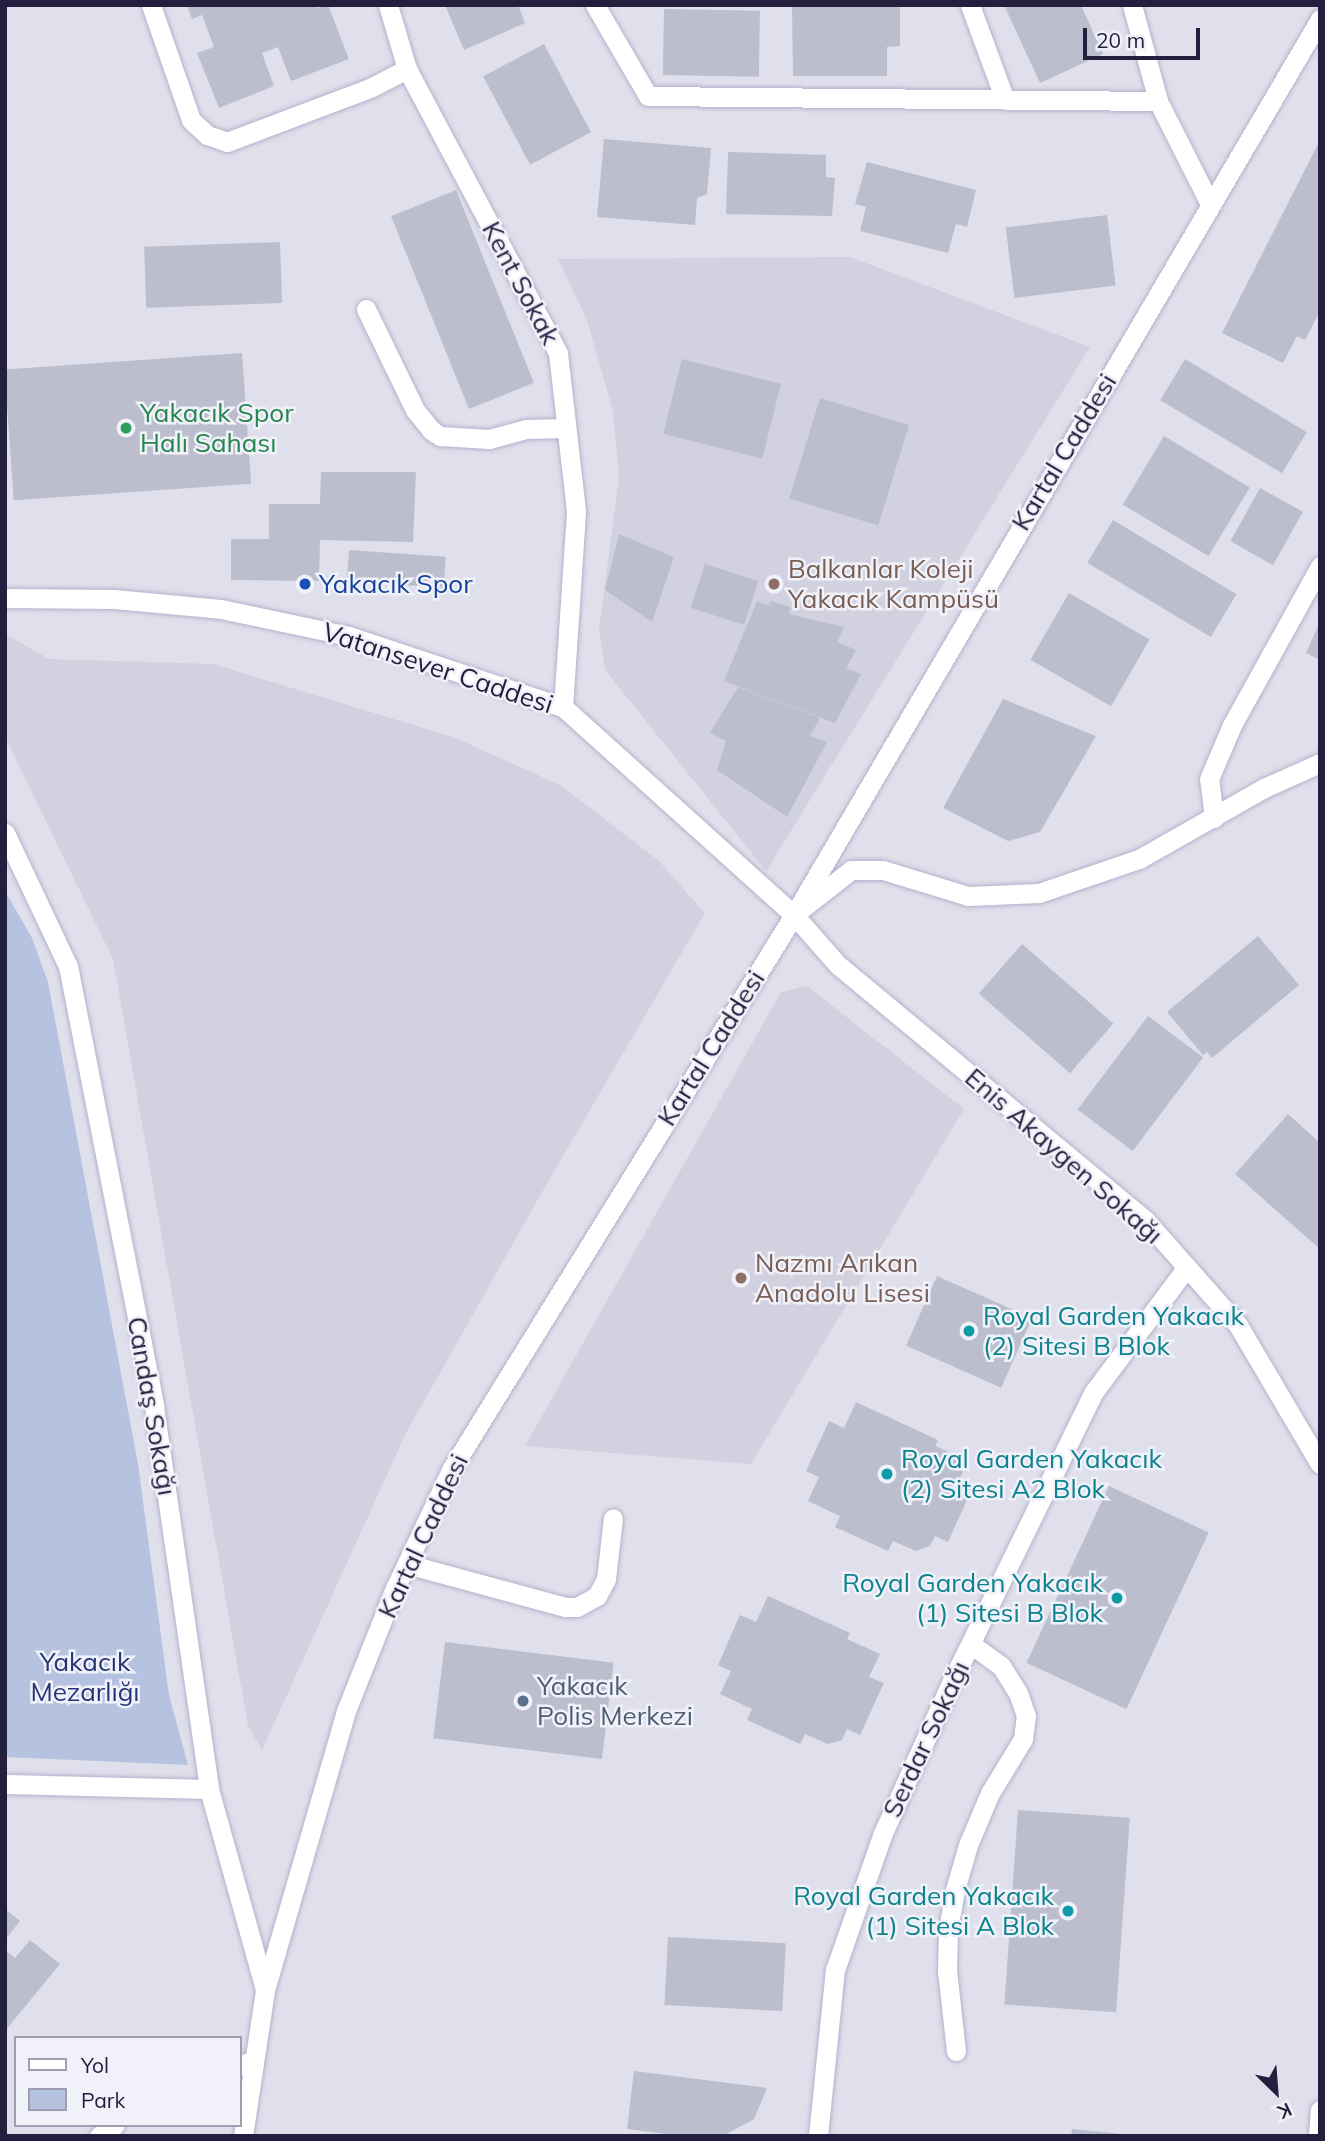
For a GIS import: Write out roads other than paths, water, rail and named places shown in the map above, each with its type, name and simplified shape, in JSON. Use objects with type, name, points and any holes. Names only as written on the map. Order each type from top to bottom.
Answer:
[{"type":"street","points":[[151,5],[191,121],[207,135],[227,142],[370,88],[407,69]]},
{"type":"street","name":"Kent Sokak","points":[[388,5],[407,69],[558,353],[576,512],[563,707]]},
{"type":"street","points":[[595,5],[648,96],[1158,101]]},
{"type":"street","points":[[970,5],[1005,100]]},
{"type":"street","points":[[1132,5],[1158,101],[1210,204]]},
{"type":"street","name":"Kartal Caddesi","points":[[243,2136],[246,2063],[346,1711],[407,1564],[452,1468],[794,915],[1320,19]]},
{"type":"street","points":[[366,309],[415,410],[431,430],[440,436],[489,439],[526,429],[566,428]]},
{"type":"street","points":[[1214,818],[1209,779],[1232,725],[1320,566]]},
{"type":"street","name":"Vatansever Caddesi","points":[[5,598],[114,599],[221,609],[349,636],[563,707],[794,915]]},
{"type":"street","points":[[794,915],[851,870],[883,870],[968,896],[1040,893],[1139,859],[1264,788],[1320,763]]},
{"type":"street","name":"Candaş Sokağı","points":[[5,833],[68,966],[154,1406],[209,1789],[265,1990]]},
{"type":"street","name":"Enis Akaygen Sokağı","points":[[794,915],[838,965],[1146,1221],[1238,1325],[1320,1464]]},
{"type":"street","name":"Serdar Sokağı","points":[[818,2136],[835,1970],[883,1833],[1093,1393],[1187,1267]]},
{"type":"street","points":[[407,1564],[565,1607],[577,1607],[597,1596],[606,1579],[614,1518]]},
{"type":"street","points":[[956,2051],[947,1971],[948,1930],[955,1890],[968,1844],[990,1793],[1023,1739],[1026,1716],[1018,1693],[1000,1666],[971,1644]]},
{"type":"street","points":[[5,1784],[209,1789]]},
{"type":"street","points":[[1318,2136],[1320,2110]]},
{"type":"place","name":"Yakacık Spor Halı Sahası","points":[[126,428]]},
{"type":"place","name":"Yakacık Spor","points":[[305,584]]},
{"type":"place","name":"Balkanlar Koleji Yakacık Kampüsü","points":[[774,584]]},
{"type":"place","name":"Nazmı Arıkan Anadolu Lisesi","points":[[741,1278]]},
{"type":"place","name":"Royal Garden Yakacık (2) Sitesi B Blok","points":[[969,1331]]},
{"type":"place","name":"Royal Garden Yakacık (2) Sitesi A2 Blok","points":[[887,1474]]},
{"type":"place","name":"Royal Garden Yakacık (1) Sitesi B Blok","points":[[1117,1598]]},
{"type":"place","name":"Yakacık Polis Merkezi","points":[[523,1701]]},
{"type":"place","name":"Royal Garden Yakacık (1) Sitesi A Blok","points":[[1068,1911]]},
{"type":"park label","name":"Yakacık Mezarlığı","points":[[85,1677]]}]
